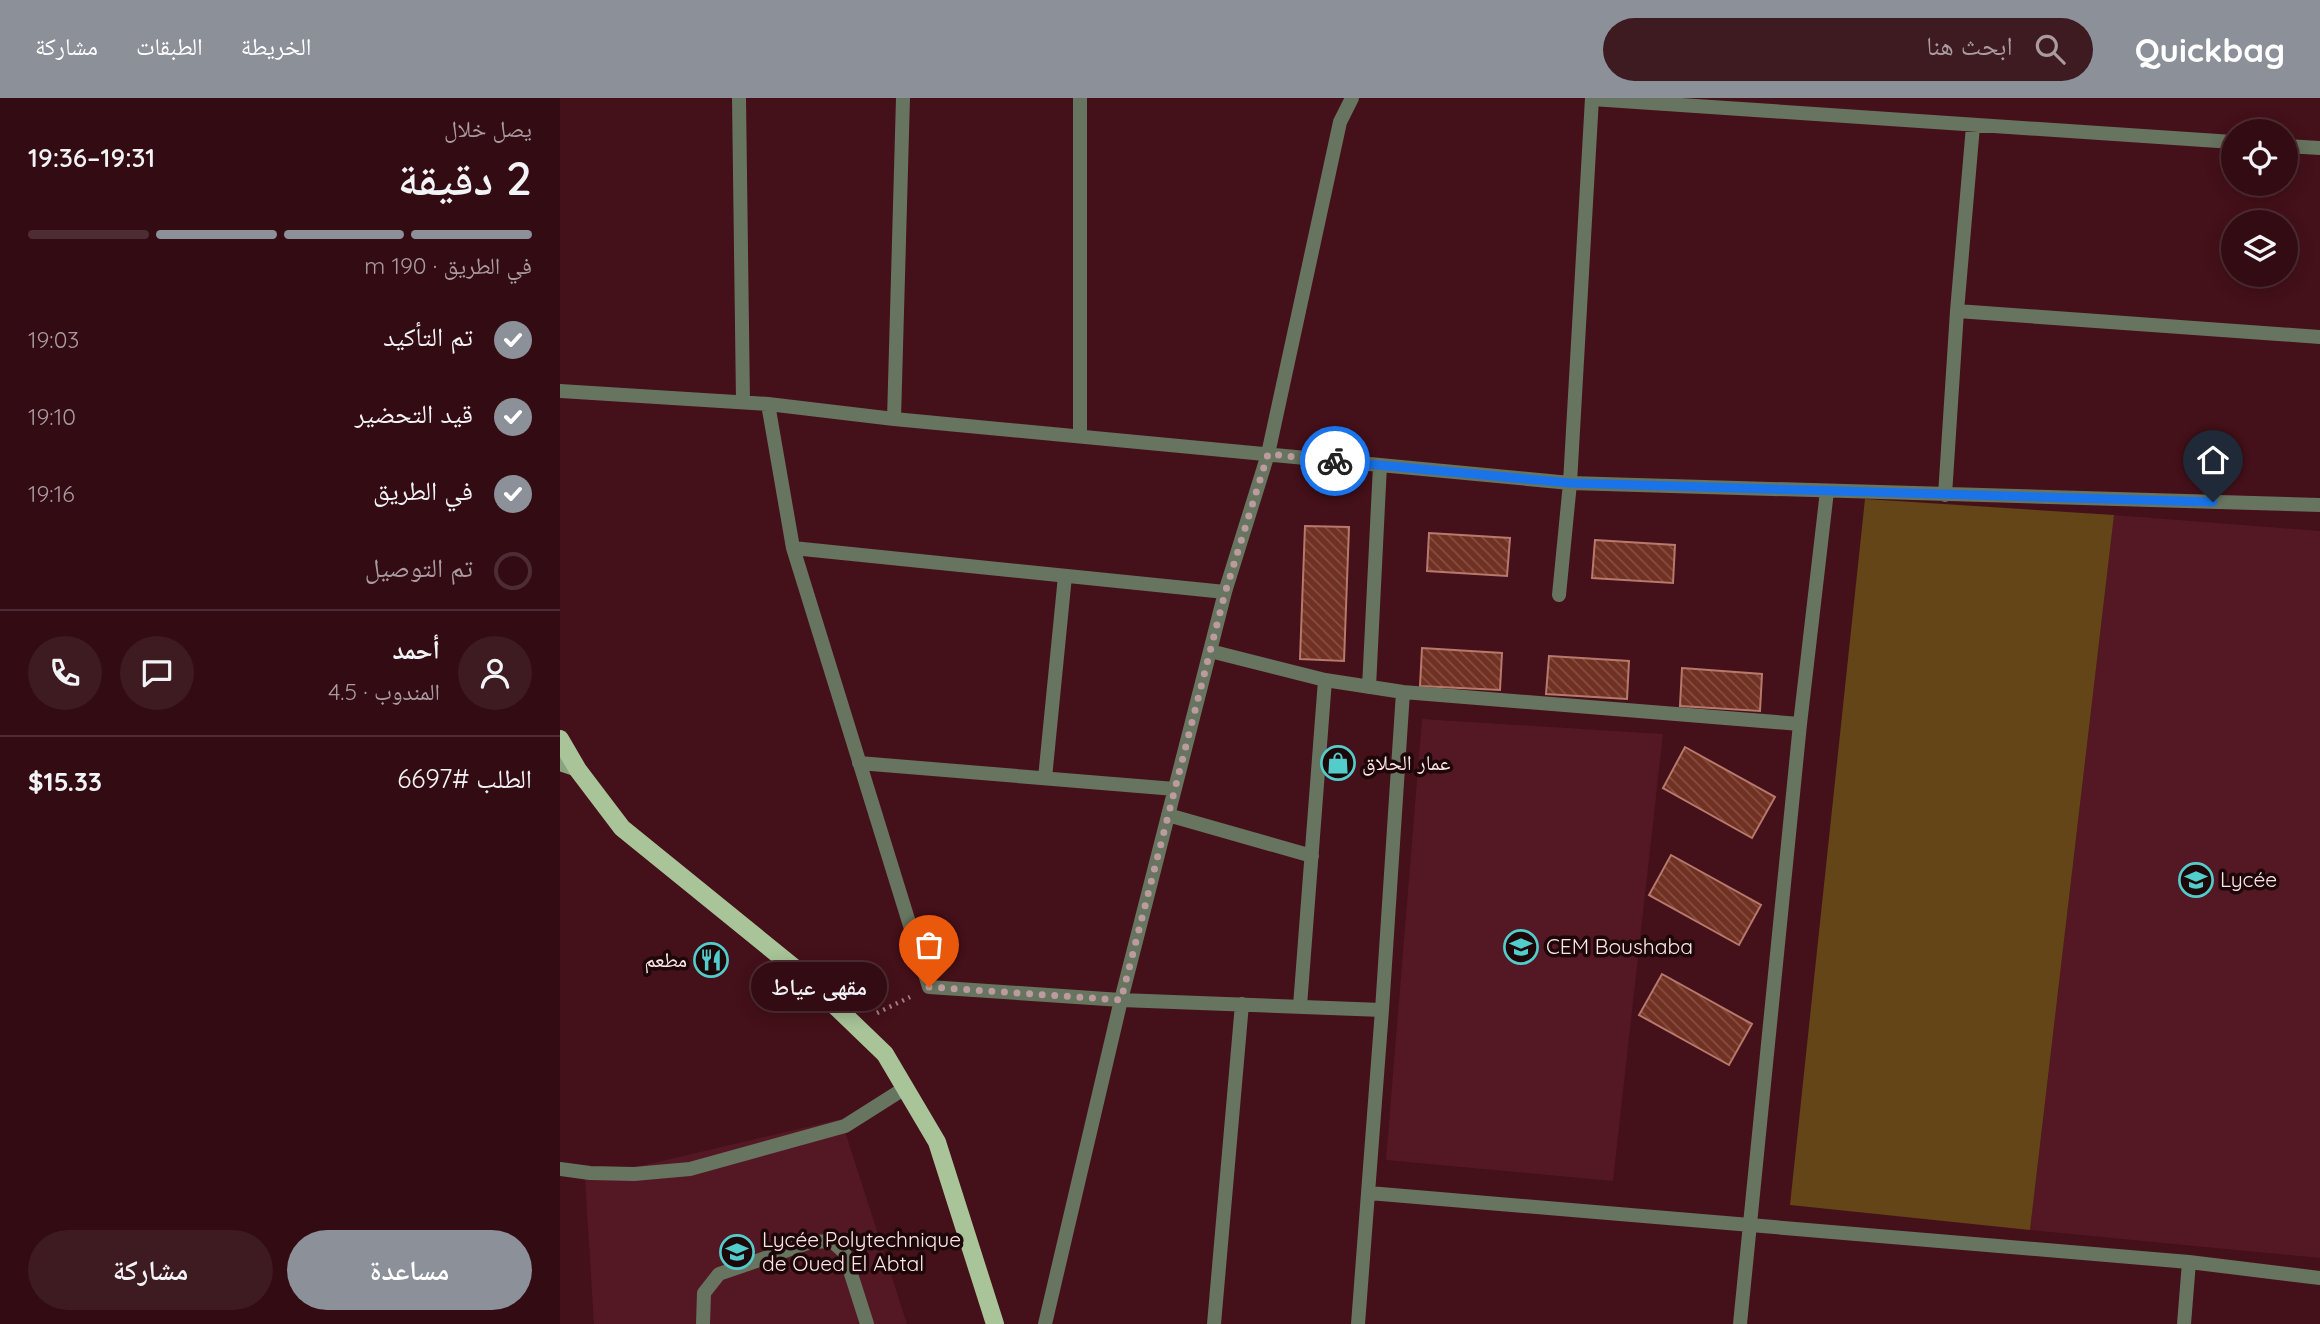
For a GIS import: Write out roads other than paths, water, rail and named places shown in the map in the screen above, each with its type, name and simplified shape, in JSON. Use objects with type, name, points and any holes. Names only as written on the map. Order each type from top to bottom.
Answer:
[{"type":"main road","points":[[560,739],[578,771],[622,828],[802,974],[885,1054],[937,1142],[995,1324]]},
{"type":"street","points":[[739,98],[743,402]]},
{"type":"street","points":[[894,419],[903,98]]},
{"type":"street","points":[[1080,98],[1080,436]]},
{"type":"street","points":[[1045,1324],[1121,1000],[1210,651],[1268,454],[1340,122],[1352,98]]},
{"type":"street","points":[[1559,595],[1570,483],[1592,99],[2221,141]]},
{"type":"street","points":[[1945,495],[1973,126]]},
{"type":"street","points":[[2298,147],[2320,148]]},
{"type":"street","points":[[1957,311],[2320,337]]},
{"type":"street","points":[[560,391],[768,404],[894,419],[1570,483],[2320,506]]},
{"type":"street","points":[[768,404],[793,548],[929,987],[1121,1000],[1382,1010]]},
{"type":"street","points":[[1369,687],[1380,465]]},
{"type":"street","points":[[1740,1324],[1800,724],[1828,491]]},
{"type":"street","points":[[793,548],[1225,593]]},
{"type":"street","points":[[1045,778],[1065,576]]},
{"type":"street","points":[[1210,651],[1325,680],[1403,692],[1800,724]]},
{"type":"street","points":[[1300,1006],[1325,680]]},
{"type":"street","points":[[1358,1324],[1403,692]]},
{"type":"street","points":[[859,763],[1175,789]]},
{"type":"street","points":[[560,764],[578,771]]},
{"type":"street","points":[[1168,815],[1312,856]]},
{"type":"street","points":[[1214,1324],[1242,1004]]},
{"type":"street","points":[[560,1169],[634,1174],[690,1170],[845,1126],[905,1088]]},
{"type":"street","points":[[1369,1193],[2189,1262],[2320,1279]]},
{"type":"street","points":[[704,1324],[704,1293],[719,1274],[811,1242],[832,1241],[844,1252],[867,1324]]},
{"type":"street","points":[[2184,1324],[2189,1262]]},
{"type":"place","name":"عمار الحلاق","points":[[1338,763]]},
{"type":"place","name":"Lycée","points":[[2196,880]]},
{"type":"place","name":"CEM Boushaba","points":[[1521,947]]},
{"type":"place","name":"مطعم","points":[[711,960]]},
{"type":"place","name":"مقهى عياط","points":[[929,987]]},
{"type":"place","name":"Lycée Polytechnique de Oued El Abtal","points":[[737,1252]]}]
